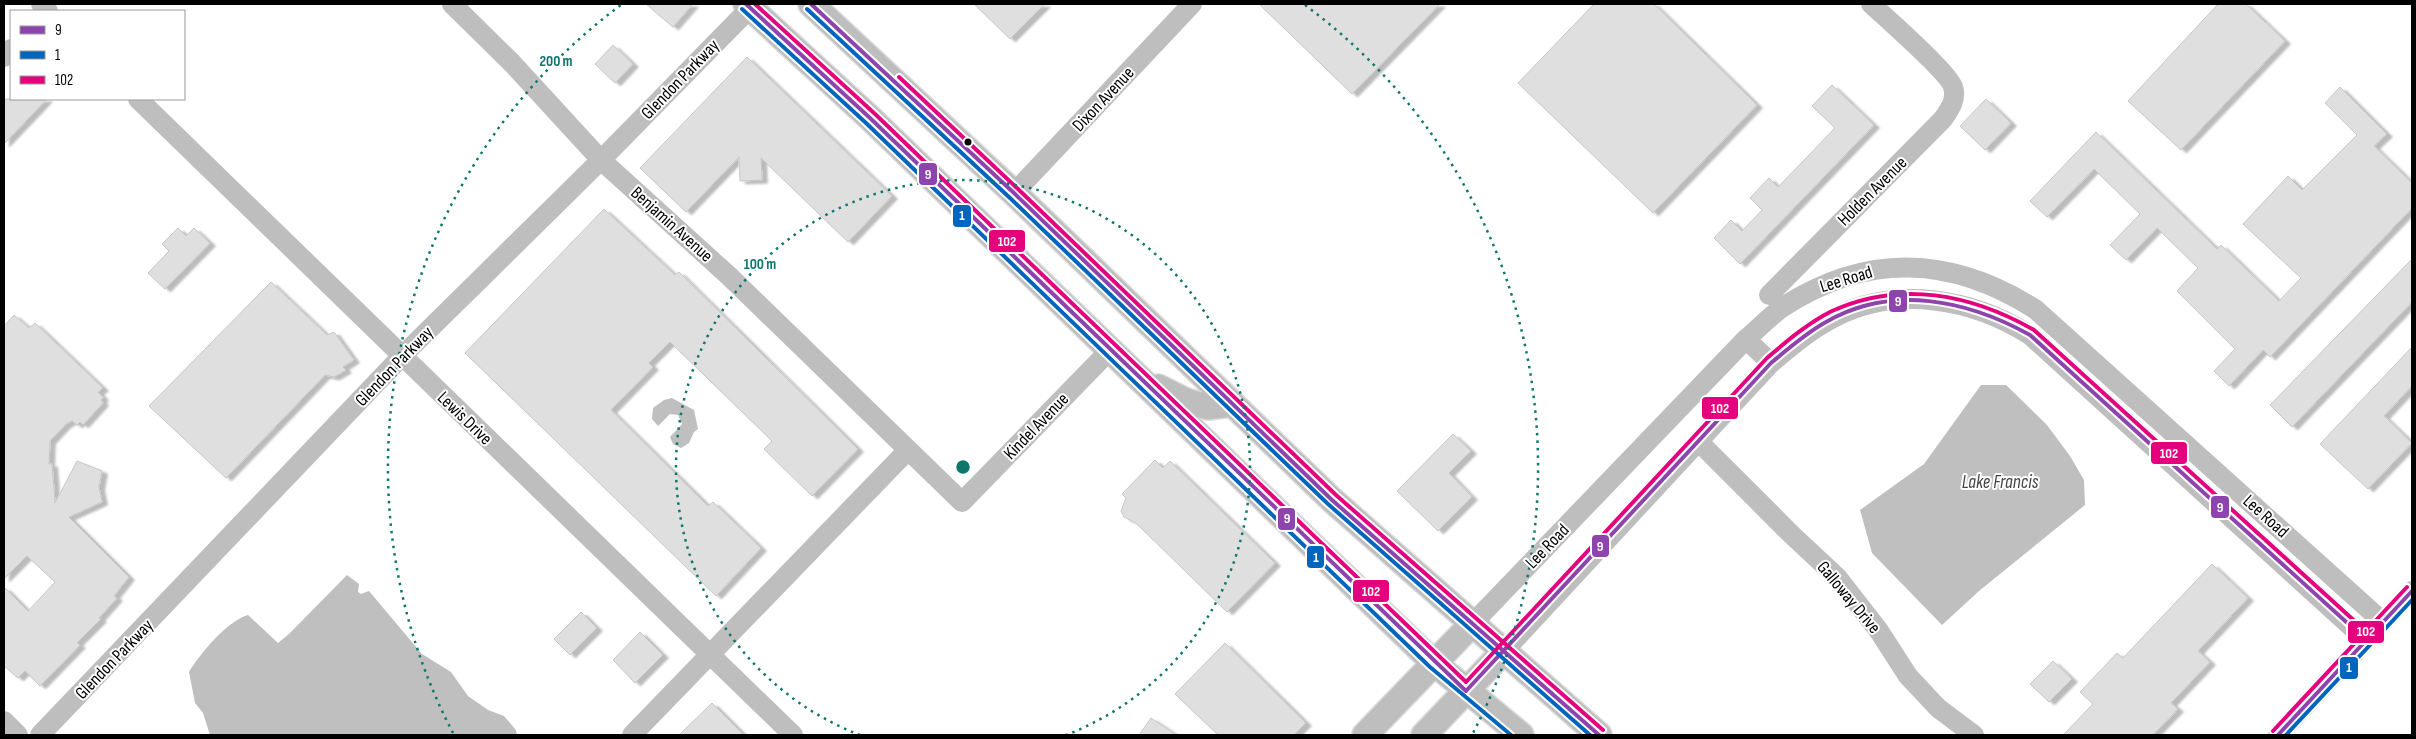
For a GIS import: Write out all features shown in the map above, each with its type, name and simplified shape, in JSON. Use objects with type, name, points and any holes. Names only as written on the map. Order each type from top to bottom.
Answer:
[{"type":"main road","points":[[811,4],[1014,193],[1332,500],[1599,735]]},
{"type":"main road","points":[[750,5],[870,118],[1434,663],[1521,735]]},
{"type":"main road","points":[[1139,378],[1186,401],[1208,407],[1231,404]]},
{"type":"main road","name":"Lee Road","points":[[1365,735],[1473,623]]},
{"type":"main road","name":"Lee Road","points":[[1424,735],[1504,650]]},
{"type":"street","name":"Benjamin Avenue","points":[[452,4],[512,63],[601,160],[729,276],[962,502]]},
{"type":"street","name":"Dixon Avenue","points":[[1014,193],[1192,4]]},
{"type":"street","name":"Holden Avenue","points":[[1769,295],[1943,119],[1951,108],[1955,96],[1949,78],[1871,4]]},
{"type":"street","name":"Glendon Parkway","points":[[40,735],[402,356],[601,160],[750,5]]},
{"type":"street","name":"Lewis Drive","points":[[139,100],[793,735]]},
{"type":"street","name":"Lee Road","points":[[1473,623],[1746,339],[1781,308],[1810,291],[1847,275],[1880,269],[1913,267],[1947,271],[1984,281],[2008,292],[2035,309],[2383,622]]},
{"type":"street","name":"Lee Road","points":[[1504,650],[1771,363],[1808,333],[1836,316],[1871,303],[1906,299],[1942,301],[1974,308],[2006,320],[2022,330],[2051,353],[2366,640]]},
{"type":"street","points":[[1746,339],[1771,363]]},
{"type":"street","name":"Kindel Avenue","points":[[962,502],[1110,350]]},
{"type":"street","points":[[2125,420],[2140,404]]},
{"type":"street","name":"Galloway Drive","points":[[1698,440],[1792,535],[1837,577],[1879,631],[1908,676],[1938,708],[1974,735]]},
{"type":"street","points":[[632,735],[908,450]]},
{"type":"street","points":[[2278,735],[2412,591]]},
{"type":"street","points":[[4,721],[18,735]]},
{"type":"water","name":"Lake Francis","points":[[1981,385],[2006,385],[2047,425],[2070,456],[2084,480],[2085,505],[1979,591],[1942,625],[1872,553],[1860,510],[1924,464]]},
{"type":"water","points":[[672,398],[694,410],[698,429],[694,432],[689,443],[681,448],[673,444],[670,437],[682,424],[678,415],[670,414],[658,426],[652,419],[653,408],[664,400]]},
{"type":"water","points":[[347,575],[359,584],[358,592],[361,594],[369,591],[422,654],[451,672],[468,696],[488,710],[504,716],[516,730],[517,735],[210,735],[203,713],[195,703],[189,672],[207,648],[223,631],[240,618],[248,615],[278,643]]},
{"type":"building","points":[[646,4],[693,4],[673,27]]},
{"type":"building","points":[[974,4],[1045,4],[1010,39]]},
{"type":"building","points":[[1259,4],[1440,4],[1352,94]]},
{"type":"building","points":[[1594,4],[1654,4],[1757,105],[1653,213],[1518,83]]},
{"type":"building","points":[[2218,4],[2246,4],[2285,41],[2181,150],[2128,101]]},
{"type":"building","points":[[613,45],[633,64],[615,83],[595,64]]},
{"type":"building","points":[[747,57],[892,196],[848,242],[761,158],[762,180],[740,181],[739,157],[686,212],[640,168]]},
{"type":"building","points":[[1832,85],[1874,125],[1740,264],[1714,238],[1731,220],[1742,231],[1762,210],[1750,198],[1769,178],[1778,187],[1835,128],[1812,106]]},
{"type":"building","points":[[2340,87],[2387,134],[2374,146],[2412,183],[2412,208],[2270,357],[2263,350],[2229,386],[2214,371],[2235,349],[2177,291],[2198,268],[2157,228],[2126,260],[2110,245],[2140,214],[2094,169],[2047,217],[2030,201],[2096,132],[2217,249],[2221,245],[2279,301],[2301,278],[2243,224],[2288,176],[2302,190],[2357,135],[2325,103]]},
{"type":"building","points":[[4,99],[46,100],[4,144]]},
{"type":"building","points":[[1986,99],[2011,123],[1985,150],[1960,126]]},
{"type":"building","points":[[604,209],[675,275],[679,272],[858,449],[812,496],[764,449],[772,441],[670,342],[649,363],[653,367],[611,410],[708,506],[713,502],[761,548],[716,596],[465,353]]},
{"type":"building","points":[[178,228],[186,236],[194,228],[210,243],[165,289],[148,273],[169,251],[162,244]]},
{"type":"building","points":[[2412,259],[2412,302],[2292,427],[2270,405]]},
{"type":"building","points":[[271,282],[327,335],[334,332],[354,360],[343,367],[346,370],[334,377],[325,375],[226,478],[149,406]]},
{"type":"building","points":[[14,315],[29,328],[35,323],[103,388],[98,392],[103,397],[101,400],[103,403],[83,425],[80,422],[77,425],[72,421],[66,424],[50,441],[49,464],[52,464],[55,503],[77,461],[102,471],[99,487],[102,502],[69,517],[129,577],[114,596],[117,598],[99,618],[101,619],[77,643],[80,645],[40,686],[25,671],[18,678],[4,666],[4,587],[28,611],[55,582],[27,556],[4,579],[4,326]]},
{"type":"building","points":[[2412,347],[2412,386],[2384,416],[2412,443],[2368,489],[2320,444]]},
{"type":"building","points":[[1453,434],[1471,451],[1449,473],[1472,497],[1438,531],[1397,491]]},
{"type":"building","points":[[1155,460],[1163,468],[1170,461],[1275,563],[1227,612],[1136,523],[1124,517],[1121,511],[1126,498],[1122,494]]},
{"type":"building","points":[[2212,564],[2248,598],[2198,651],[2210,662],[2171,703],[2178,709],[2153,735],[2063,735],[2093,704],[2080,692],[2117,653],[2123,658]]},
{"type":"building","points":[[581,612],[597,628],[570,655],[554,639]]},
{"type":"building","points":[[640,632],[663,655],[635,683],[613,660]]},
{"type":"building","points":[[1225,643],[1306,723],[1294,735],[1218,735],[1175,694]]},
{"type":"building","points":[[2053,661],[2072,679],[2049,702],[2030,684]]},
{"type":"building","points":[[712,703],[744,735],[679,735]]},
{"type":"building","points":[[1151,718],[1177,735],[1139,735]]},
{"type":"transit line","name":"9","points":[[746,4],[870,118],[1466,691]]},
{"type":"transit line","name":"102","points":[[755,4],[874,113],[1466,682],[1767,358],[1806,327],[1832,311],[1858,301],[1883,296],[1909,294],[1935,295],[1985,307],[2034,330],[2370,635]]},
{"type":"transit line","name":"9","points":[[811,4],[1014,193],[1332,500],[1599,735]]},
{"type":"transit line","name":"1","points":[[742,9],[866,123],[1430,667],[1511,735]]},
{"type":"transit line","name":"1","points":[[807,9],[1010,198],[1328,504],[1590,735]]},
{"type":"transit line","name":"102","points":[[899,77],[1336,495],[1603,730]]},
{"type":"transit line","name":"9","points":[[1466,691],[1771,363],[1819,326],[1851,310],[1877,303],[1903,300],[1955,305],[1981,313],[2030,335],[2366,640]]},
{"type":"transit line","name":"102","points":[[2273,731],[2407,587]]},
{"type":"transit line","name":"9","points":[[2278,735],[2412,591]]},
{"type":"transit line","name":"1","points":[[2286,735],[2412,600]]}]
